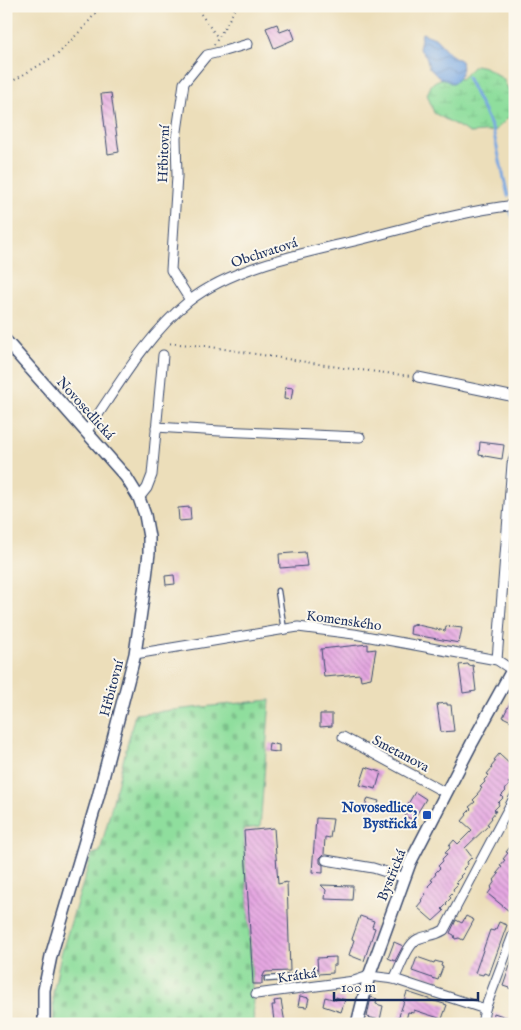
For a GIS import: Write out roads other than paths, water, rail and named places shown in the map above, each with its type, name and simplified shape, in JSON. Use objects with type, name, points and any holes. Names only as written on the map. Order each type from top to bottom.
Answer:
[{"type":"street","name":"Hřbitovní","points":[[190,300],[171,270],[177,176],[176,138],[184,83],[207,55],[248,44]]},
{"type":"street","name":"Obchvatová","points":[[87,431],[145,346],[162,325],[190,300],[216,284],[275,261],[443,218],[515,205]]},
{"type":"street","name":"Novosedlická","points":[[6,341],[126,477],[139,498]]},
{"type":"street","points":[[139,498],[152,475],[163,355]]},
{"type":"street","points":[[418,377],[515,397]]},
{"type":"street","points":[[156,427],[360,438]]},
{"type":"street","points":[[497,660],[512,464],[515,456]]},
{"type":"street","name":"Hřbitovní","points":[[44,1024],[44,990],[51,956],[98,797],[135,654],[149,553],[149,537],[145,515],[139,498]]},
{"type":"street","name":"Komenského","points":[[135,654],[298,627],[354,634],[497,660],[514,669]]},
{"type":"street","name":"Bystřická","points":[[356,1024],[369,976],[410,863],[472,743],[514,669]]},
{"type":"street","name":"Smetanova","points":[[343,737],[446,793]]},
{"type":"street","points":[[394,979],[409,947],[414,941],[436,935],[444,930],[515,796]]},
{"type":"street","points":[[326,860],[373,868],[405,878]]},
{"type":"street","points":[[482,1024],[485,1010],[515,930]]},
{"type":"street","name":"Krátká","points":[[256,994],[354,981],[369,976],[394,979],[485,1010]]},
{"type":"lane","points":[[278,591],[284,630]]},
{"type":"lane","points":[[267,979],[295,977]]},
{"type":"water","points":[[422,33],[435,38],[450,54],[461,61],[461,74],[453,84],[437,76],[429,68],[426,56],[419,49]]},
{"type":"waterway","points":[[467,77],[493,130],[508,196]]},
{"type":"waterway","points":[[510,212],[515,220]]},
{"type":"place","name":"Novosedlice, Bystřická","points":[[427,815]]}]
